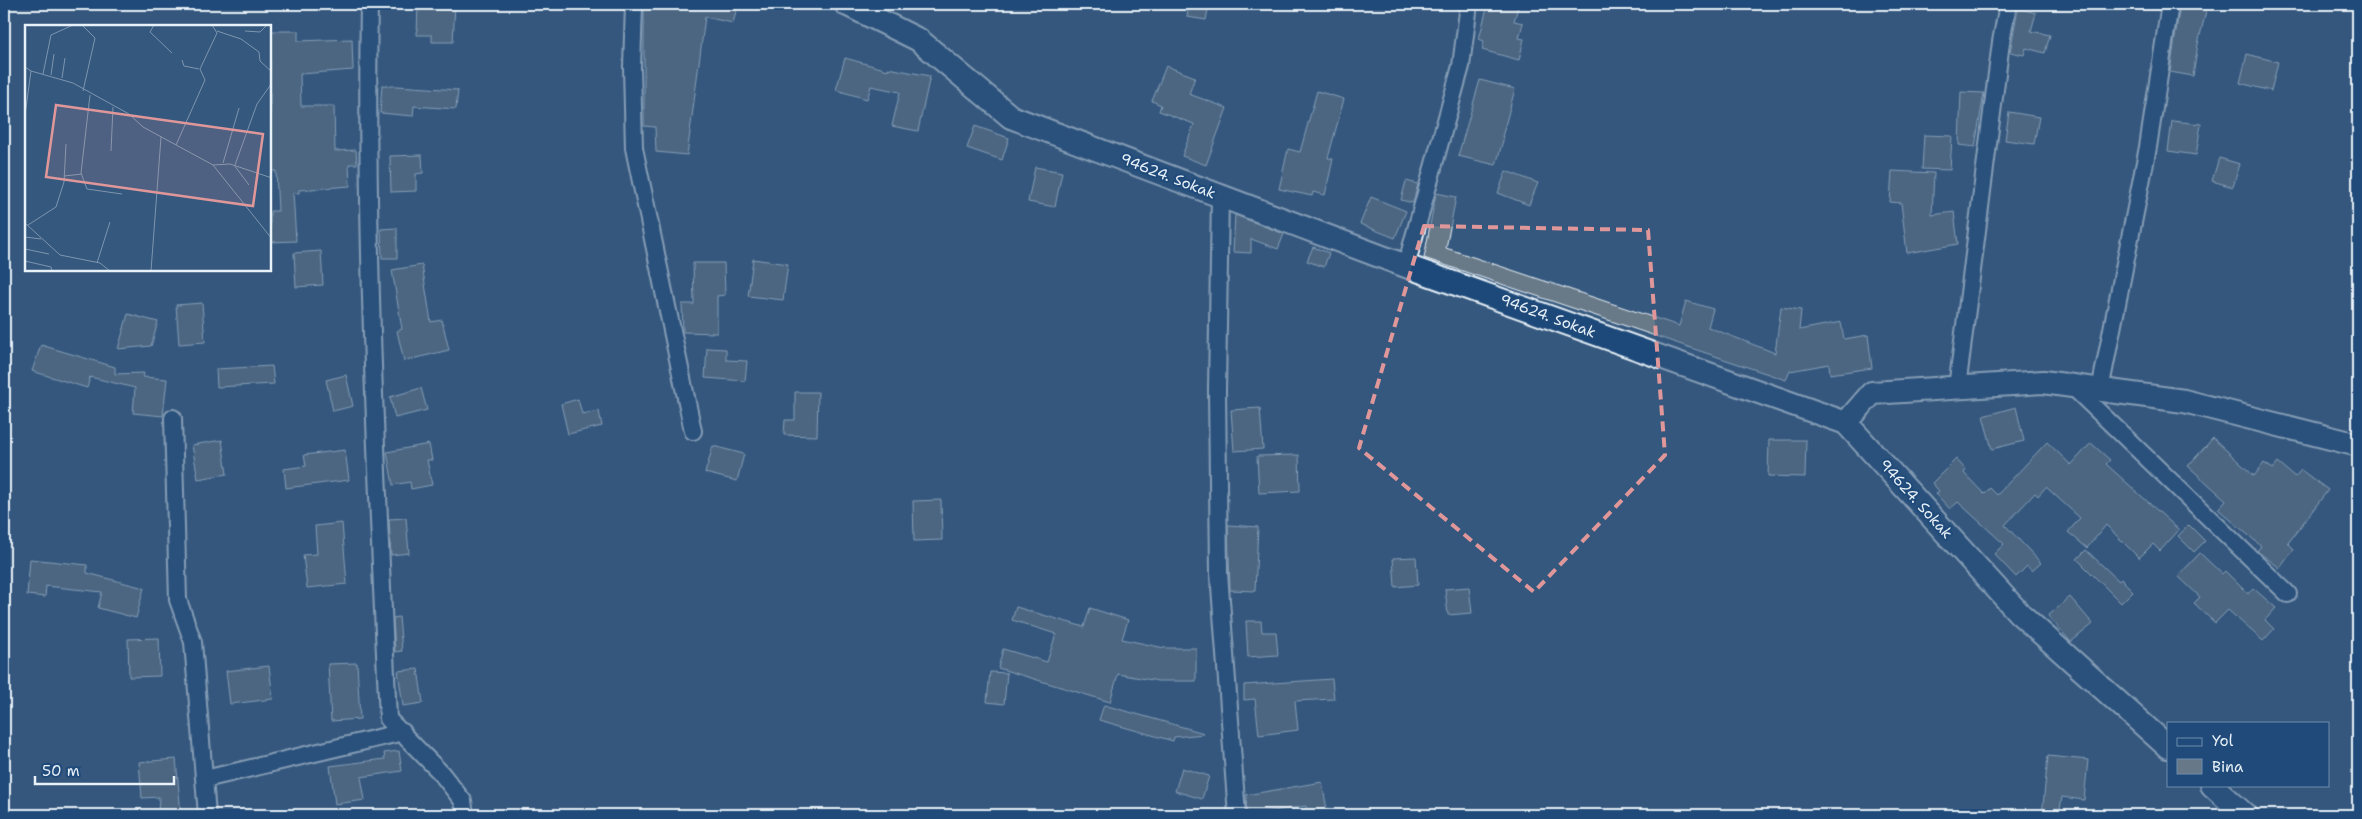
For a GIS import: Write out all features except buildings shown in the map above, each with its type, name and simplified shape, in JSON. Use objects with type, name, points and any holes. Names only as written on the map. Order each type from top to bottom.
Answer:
[{"type":"street","points":[[369,4],[367,132],[378,502],[388,719],[403,732],[452,787],[463,801],[465,815]]},
{"type":"street","points":[[634,4],[632,67],[634,148],[694,431]]},
{"type":"street","name":"94624. Sokak","points":[[846,4],[919,40],[1011,117],[1406,266],[1846,423],[2018,613],[2167,746]]},
{"type":"street","points":[[1406,266],[1461,66],[1469,4]]},
{"type":"street","points":[[1957,388],[2001,42],[2008,4]]},
{"type":"street","points":[[2100,390],[2148,147],[2170,4]]},
{"type":"street","points":[[1220,195],[1217,390],[1219,573],[1237,815]]},
{"type":"street","points":[[1846,423],[1872,393],[2043,382],[2184,401],[2358,445]]},
{"type":"street","points":[[2072,386],[2288,594]]},
{"type":"street","points":[[173,418],[178,600],[194,642],[207,815]]},
{"type":"street","points":[[205,779],[403,732]]},
{"type":"street","points":[[2213,786],[2246,815]]},
{"type":"highlighted area","points":[[1424,226],[1648,230],[1665,455],[1534,592],[1359,448]]}]
